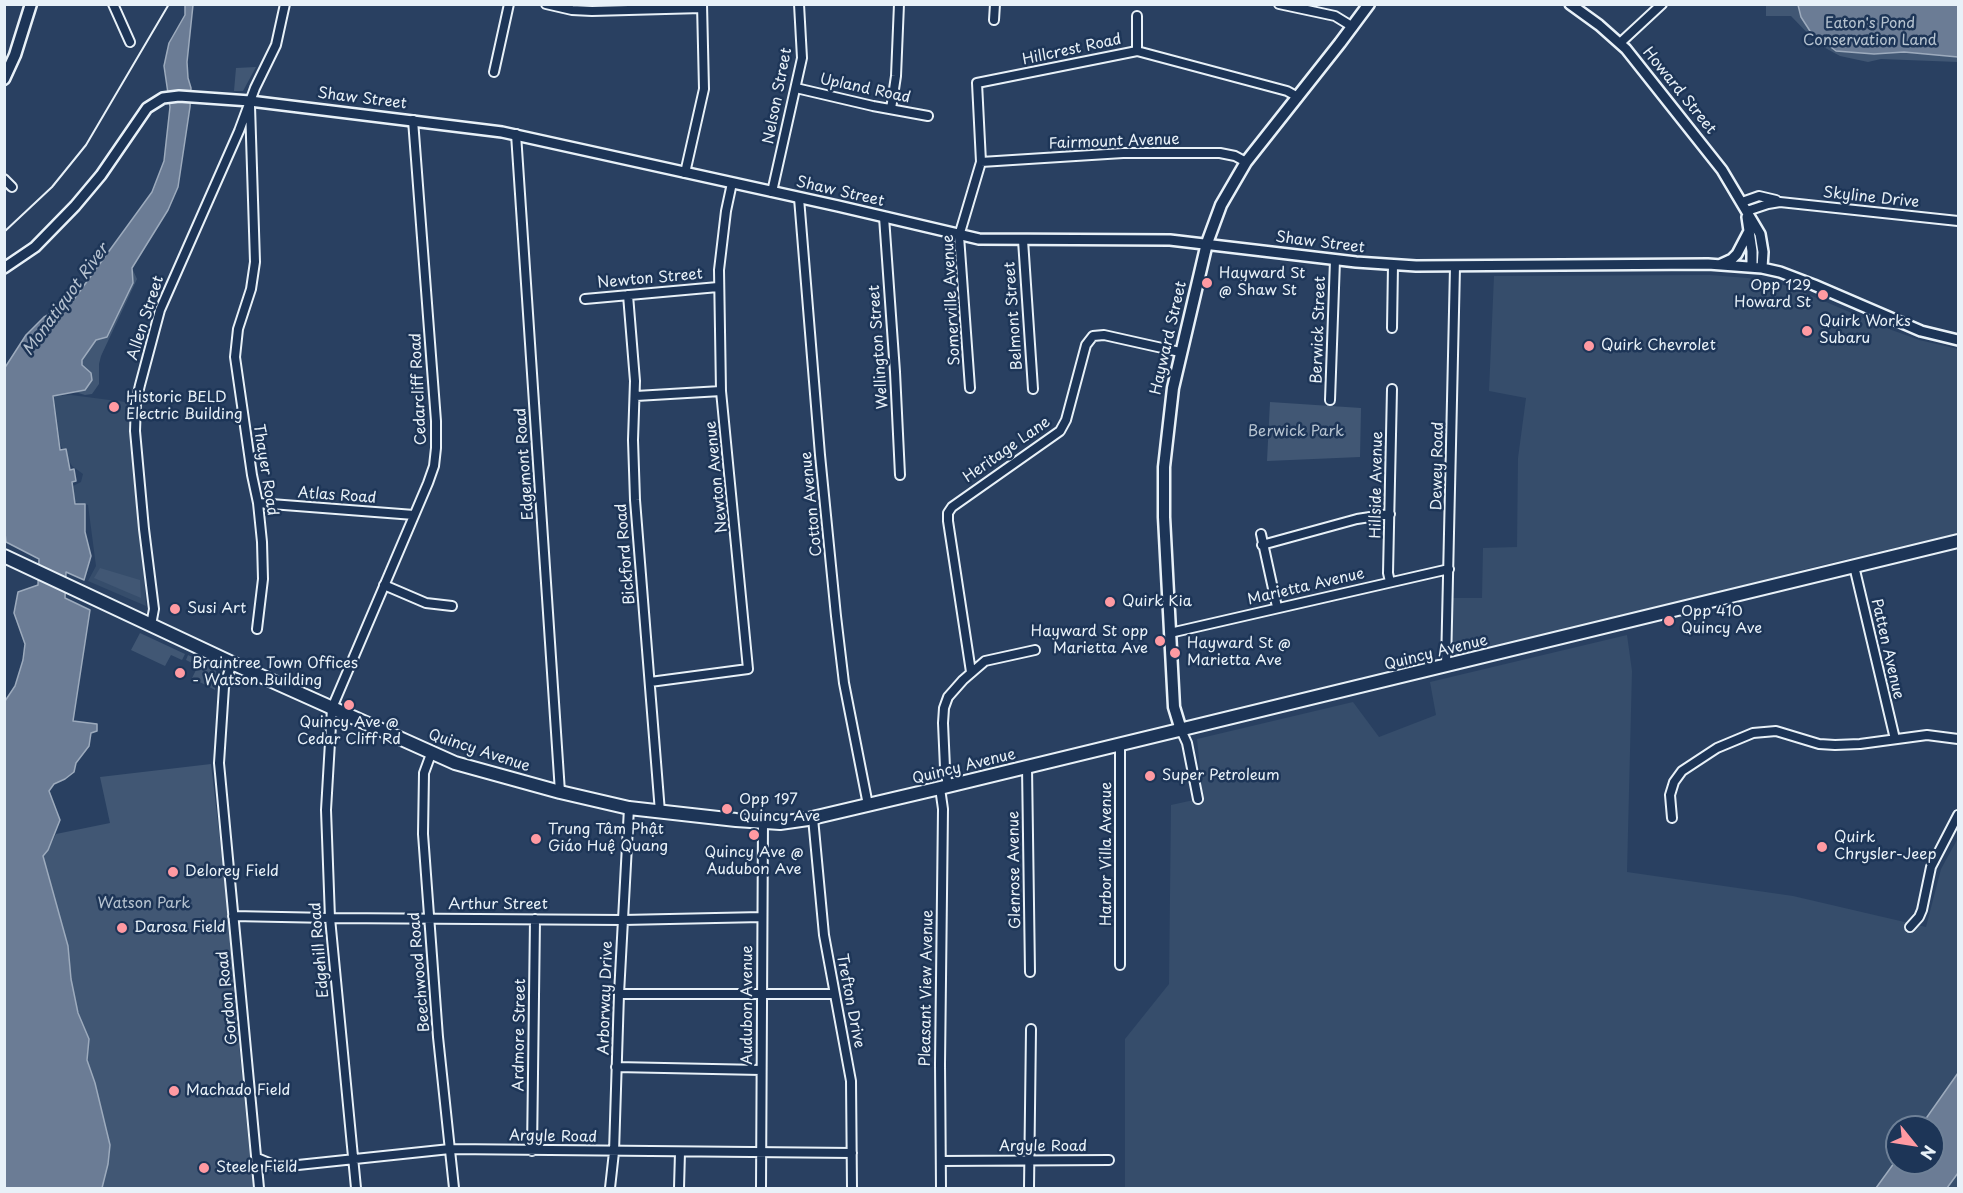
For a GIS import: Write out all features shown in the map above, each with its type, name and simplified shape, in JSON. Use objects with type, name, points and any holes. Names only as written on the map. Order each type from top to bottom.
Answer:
[{"type":"main road","points":[[4,80],[8,60],[31,4]]},
{"type":"main road","name":"Hayward Street","points":[[1181,730],[1174,707],[1164,477],[1168,417],[1180,352],[1207,243],[1221,205],[1246,162],[1369,4]]},
{"type":"main road","name":"Quincy Avenue","points":[[4,556],[431,754],[462,765],[629,808],[763,822],[788,822],[944,787],[1959,541]]},
{"type":"street","points":[[113,4],[130,42]]},
{"type":"street","name":"Allen Street","points":[[151,625],[154,609],[135,431],[136,402],[160,310],[276,45],[285,4]]},
{"type":"street","points":[[494,72],[509,4]]},
{"type":"street","points":[[546,4],[585,8],[702,6],[704,88],[685,173]]},
{"type":"street","name":"Nelson Street","points":[[772,192],[802,53],[799,4]]},
{"type":"street","points":[[891,109],[896,76],[899,4]]},
{"type":"street","points":[[994,20],[995,4]]},
{"type":"street","points":[[1279,4],[1335,16],[1353,27]]},
{"type":"street","name":"Howard Street","points":[[1570,4],[1599,24],[1620,43],[1716,161],[1761,238],[1762,268]]},
{"type":"street","points":[[1620,43],[1662,4]]},
{"type":"street","points":[[1137,16],[1137,51]]},
{"type":"street","name":"Hillcrest Road","points":[[980,141],[977,83],[1137,51],[1283,90],[1298,97]]},
{"type":"street","name":"Upland Road","points":[[796,88],[928,116]]},
{"type":"street","name":"Shaw Street","points":[[4,268],[35,247],[62,220],[100,175],[151,104],[174,96],[250,101],[516,134],[979,239],[1170,240],[1393,265],[1455,267],[1718,264],[1752,267]]},
{"type":"street","name":"Thayer Road","points":[[250,101],[255,262],[251,289],[238,329],[235,357],[258,503],[263,579],[257,629]]},
{"type":"street","name":"Cedarcliff Road","points":[[332,708],[431,474],[436,448],[436,421],[413,120]]},
{"type":"street","name":"Edgemont Road","points":[[516,134],[560,792]]},
{"type":"street","name":"Somerville Avenue","points":[[970,388],[959,236],[981,162],[980,141]]},
{"type":"street","name":"Fairmount Avenue","points":[[981,162],[1123,153],[1225,154],[1246,162]]},
{"type":"street","points":[[4,179],[12,187]]},
{"type":"street","name":"Newton Avenue","points":[[650,682],[748,669],[721,391],[718,287],[726,211],[732,183]]},
{"type":"street","name":"Skyline Drive","points":[[1742,202],[1759,196],[1780,202],[1959,221]]},
{"type":"street","name":"Cotton Avenue","points":[[799,198],[836,616],[845,692],[868,805]]},
{"type":"street","name":"Skyline Drive","points":[[1747,212],[1780,202]]},
{"type":"street","name":"Howard Street","points":[[1747,212],[1752,267]]},
{"type":"street","name":"Wellington Street","points":[[884,217],[900,475]]},
{"type":"street","points":[[1718,264],[1728,261],[1737,254],[1746,239],[1749,228]]},
{"type":"street","name":"Belmont Street","points":[[1023,240],[1033,389]]},
{"type":"street","name":"Berwick Street","points":[[1330,400],[1335,260]]},
{"type":"street","points":[[1392,328],[1393,265]]},
{"type":"street","name":"Dewey Road","points":[[1446,666],[1455,267]]},
{"type":"street","points":[[1752,267],[1805,281],[1921,331],[1959,340]]},
{"type":"street","name":"Newton Street","points":[[585,299],[718,287]]},
{"type":"street","name":"Bickford Road","points":[[628,295],[636,396],[633,440],[635,500],[660,812]]},
{"type":"street","name":"Heritage Lane","points":[[971,672],[948,521],[950,510],[954,504],[1060,431],[1066,420],[1086,345],[1093,336],[1104,335],[1180,352]]},
{"type":"street","name":"Hillside Avenue","points":[[1390,582],[1392,389]]},
{"type":"street","points":[[636,396],[721,391]]},
{"type":"street","name":"Atlas Road","points":[[258,503],[414,515]]},
{"type":"street","points":[[1262,545],[1357,519],[1390,514]]},
{"type":"street","points":[[1261,534],[1277,608]]},
{"type":"street","name":"Patten Avenue","points":[[1854,566],[1895,739]]},
{"type":"street","name":"Marietta Avenue","points":[[1170,633],[1449,569]]},
{"type":"street","points":[[384,585],[426,603],[452,606]]},
{"type":"street","points":[[971,672],[985,661],[1035,650]]},
{"type":"street","name":"Gordon Road","points":[[232,663],[224,687],[219,763],[259,1188]]},
{"type":"street","name":"Pleasant View Avenue","points":[[941,1188],[940,1054],[944,708],[954,690],[971,672]]},
{"type":"street","name":"Edgehill Road","points":[[332,708],[326,810],[330,918],[356,1188]]},
{"type":"street","points":[[1181,730],[1187,743],[1198,799]]},
{"type":"street","points":[[1672,818],[1670,795],[1674,782],[1682,771],[1717,748],[1758,732],[1776,731],[1819,744],[1835,745],[1933,735],[1959,739]]},
{"type":"street","name":"Harbor Villa Avenue","points":[[1120,744],[1120,965]]},
{"type":"street","name":"Beechwood Road","points":[[431,754],[424,773],[423,834],[454,1188]]},
{"type":"street","name":"Glenrose Avenue","points":[[1027,767],[1030,972]]},
{"type":"street","name":"Arborway Drive","points":[[610,1188],[614,1152],[619,994],[629,808]]},
{"type":"street","points":[[1910,927],[1922,910],[1931,867],[1959,814]]},
{"type":"street","name":"Trefton Drive","points":[[813,818],[823,926],[851,1081],[852,1188]]},
{"type":"street","name":"Audubon Avenue","points":[[761,1188],[763,822]]},
{"type":"street","name":"Arthur Street","points":[[233,916],[623,920],[762,917]]},
{"type":"street","name":"Ardmore Street","points":[[532,1151],[535,919]]},
{"type":"street","points":[[619,994],[834,994]]},
{"type":"street","points":[[1029,1188],[1031,1029]]},
{"type":"street","points":[[616,1066],[761,1070]]},
{"type":"street","name":"Argyle Road","points":[[257,1158],[279,1167],[450,1149],[852,1154]]},
{"type":"street","points":[[679,1188],[680,1152]]},
{"type":"street","name":"Argyle Road","points":[[941,1161],[1109,1160]]},
{"type":"shaded area","points":[[185,5],[193,5],[187,62],[191,88],[178,187],[168,210],[132,268],[133,283],[107,337],[96,340],[82,360],[82,365],[91,373],[92,380],[85,390],[53,396],[60,450],[66,449],[70,470],[74,469],[76,481],[72,482],[75,504],[85,504],[85,532],[91,556],[84,580],[66,572],[65,598],[90,610],[73,721],[97,724],[97,731],[91,733],[89,746],[76,763],[74,772],[54,784],[49,791],[60,820],[48,850],[43,856],[68,946],[71,979],[78,1013],[89,1039],[87,1060],[110,1145],[108,1164],[102,1188],[5,1188],[5,701],[15,686],[25,644],[14,613],[18,592],[38,585],[39,559],[6,542],[4,369],[26,335],[44,317],[72,302],[152,192],[164,161],[170,107],[164,66],[169,43],[185,15]]},
{"type":"shaded area","name":"Eaton's Pond Conservation Land","points":[[1798,5],[1958,5],[1958,57],[1904,52],[1874,54],[1836,51],[1810,31],[1801,17]]},
{"type":"shaded area","points":[[1710,275],[1748,278],[1789,286],[1889,329],[1919,340],[1958,349],[1958,533],[1814,567],[1543,637],[1459,656],[1453,652],[1452,598],[1482,598],[1483,548],[1517,547],[1518,458],[1526,398],[1489,391],[1494,276]]},
{"type":"shaded area","points":[[71,395],[133,403],[146,606],[88,581],[96,566],[88,505],[74,502],[73,486],[81,482],[83,474],[72,466],[60,444],[54,396]]},
{"type":"shaded area","points":[[1627,635],[1632,671],[1627,872],[1793,896],[1926,927],[1941,869],[1958,838],[1958,1188],[1125,1188],[1125,1039],[1169,984],[1171,805],[1203,798],[1197,739],[1353,702],[1379,737],[1436,715],[1430,682]]},
{"type":"shaded area","points":[[1958,1073],[1958,1173],[1947,1188],[1876,1188],[1885,1175],[1945,1175],[1945,1115],[1928,1115]]},
{"type":"green space","name":"Eaton's Pond Conservation Land","points":[[1766,5],[1958,5],[1958,62],[1881,59],[1868,62],[1840,56],[1818,44],[1791,16],[1766,16]]},
{"type":"green space","points":[[256,67],[243,91],[234,91],[236,68]]},
{"type":"green space","points":[[132,268],[137,279],[101,356],[99,384],[92,394],[85,395],[75,392],[85,390],[91,373],[82,365],[81,360],[96,340],[102,339],[133,283]]},
{"type":"green space","name":"Berwick Park","points":[[1270,402],[1361,408],[1360,457],[1267,461]]},
{"type":"green space","points":[[100,568],[140,580],[141,598],[94,578]]},
{"type":"green space","points":[[140,633],[185,654],[182,660],[171,655],[165,666],[131,650]]},
{"type":"green space","points":[[188,655],[216,668],[215,690],[192,678],[198,666],[186,660]]},
{"type":"green space","name":"Watson Park","points":[[211,764],[227,899],[253,1188],[102,1188],[110,1145],[87,1059],[89,1039],[78,1013],[71,979],[68,946],[43,856],[56,834],[110,823],[100,777]]},
{"type":"railway","points":[[4,232],[52,187],[86,145],[169,4]]},
{"type":"place","name":"Hayward St @ Shaw St","points":[[1207,283]]},
{"type":"place","name":"Opp 129 Howard St","points":[[1823,295]]},
{"type":"place","name":"Quirk Works Subaru","points":[[1807,331]]},
{"type":"place","name":"Quirk Chevrolet","points":[[1589,346]]},
{"type":"place","name":"Historic BELD Electric Building","points":[[114,407]]},
{"type":"place","name":"Quirk Kia","points":[[1110,602]]},
{"type":"place","name":"Susi Art","points":[[175,609]]},
{"type":"place","name":"Opp 410 Quincy Ave","points":[[1669,621]]},
{"type":"place","name":"Hayward St opp Marietta Ave","points":[[1160,641]]},
{"type":"place","name":"Hayward St @ Marietta Ave","points":[[1175,653]]},
{"type":"place","name":"Braintree Town Offices - Watson Building","points":[[180,673]]},
{"type":"place","name":"Quincy Ave @ Cedar Cliff Rd","points":[[349,705]]},
{"type":"place","name":"Super Petroleum","points":[[1150,776]]},
{"type":"place","name":"Opp 197 Quincy Ave","points":[[727,809]]},
{"type":"place","name":"Quincy Ave @ Audubon Ave","points":[[754,835]]},
{"type":"place","name":"Trung Tâm Phật Giáo Huệ Quang","points":[[536,839]]},
{"type":"place","name":"Quirk Chrysler-Jeep","points":[[1822,847]]},
{"type":"place","name":"Delorey Field","points":[[173,872]]},
{"type":"place","name":"Darosa Field","points":[[122,928]]},
{"type":"place","name":"Machado Field","points":[[174,1091]]},
{"type":"place","name":"Steele Field","points":[[204,1168]]},
{"type":"water label","name":"Monatiquot River","points":[[66,300]]}]
